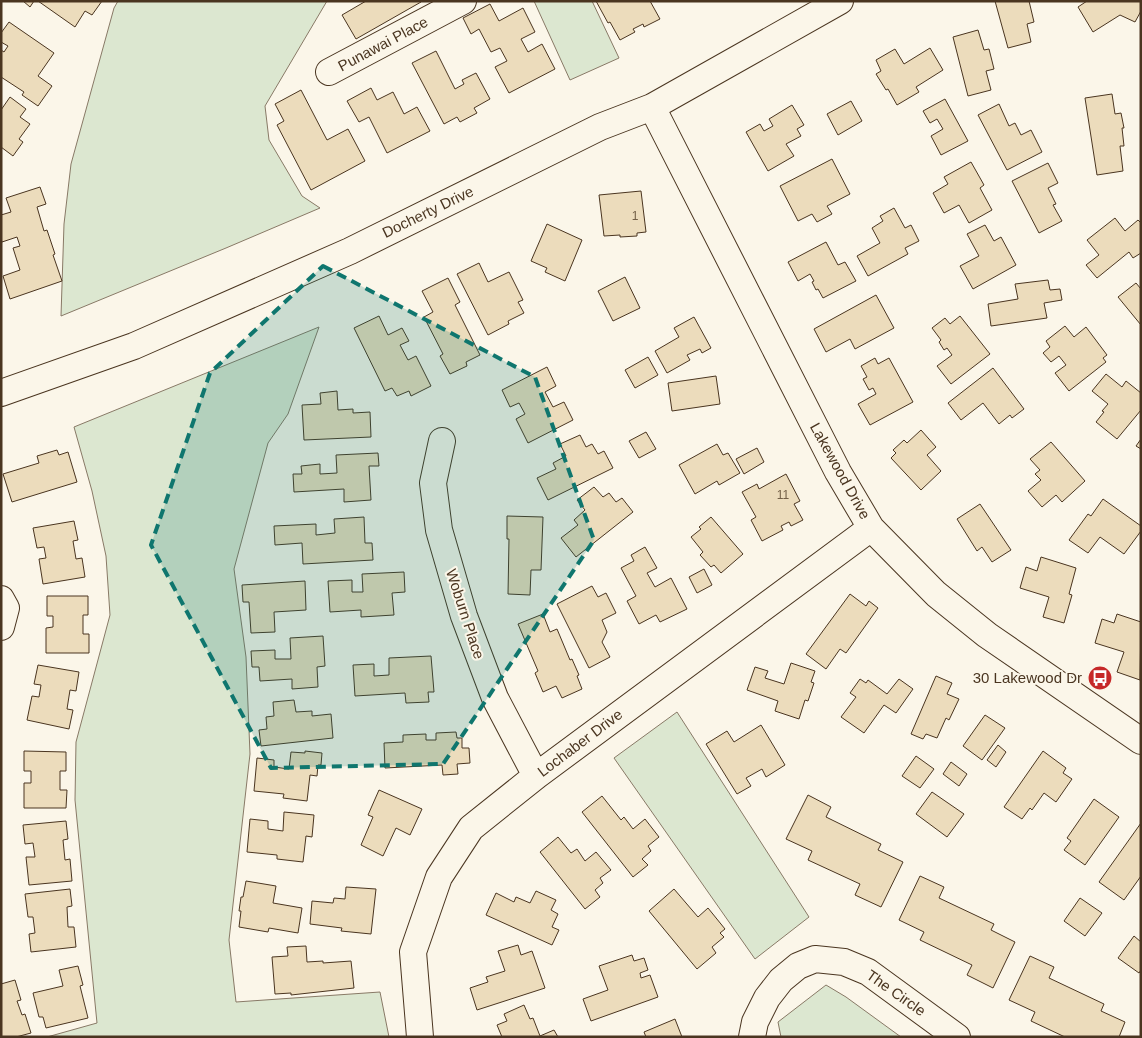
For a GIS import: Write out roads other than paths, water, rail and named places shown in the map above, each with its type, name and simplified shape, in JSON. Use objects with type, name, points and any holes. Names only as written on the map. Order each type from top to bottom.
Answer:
[{"type":"street","name":"Punawai Place","points":[[329,72],[463,1]]},
{"type":"street","name":"Docherty Drive","points":[[1,392],[134,346],[341,255],[600,127],[652,107],[840,1]]},
{"type":"street","name":"Lakewood Drive","points":[[652,107],[838,472],[871,528],[936,594],[987,635],[1141,741]]},
{"type":"street","name":"Woburn Place","points":[[442,441],[433,483],[439,530],[464,616],[495,698],[536,776]]},
{"type":"street","name":"Lochaber Drive","points":[[420,1037],[413,952],[439,877],[470,828],[536,776],[871,528]]},
{"type":"street","points":[[1,599],[6,608],[1,627]]},
{"type":"street","name":"The Circle","points":[[752,1037],[755,1022],[767,998],[781,980],[798,966],[815,959],[844,962],[868,972],[957,1037]]},
{"type":"place","name":"30 Lakewood Dr","points":[[1100,678]]}]
